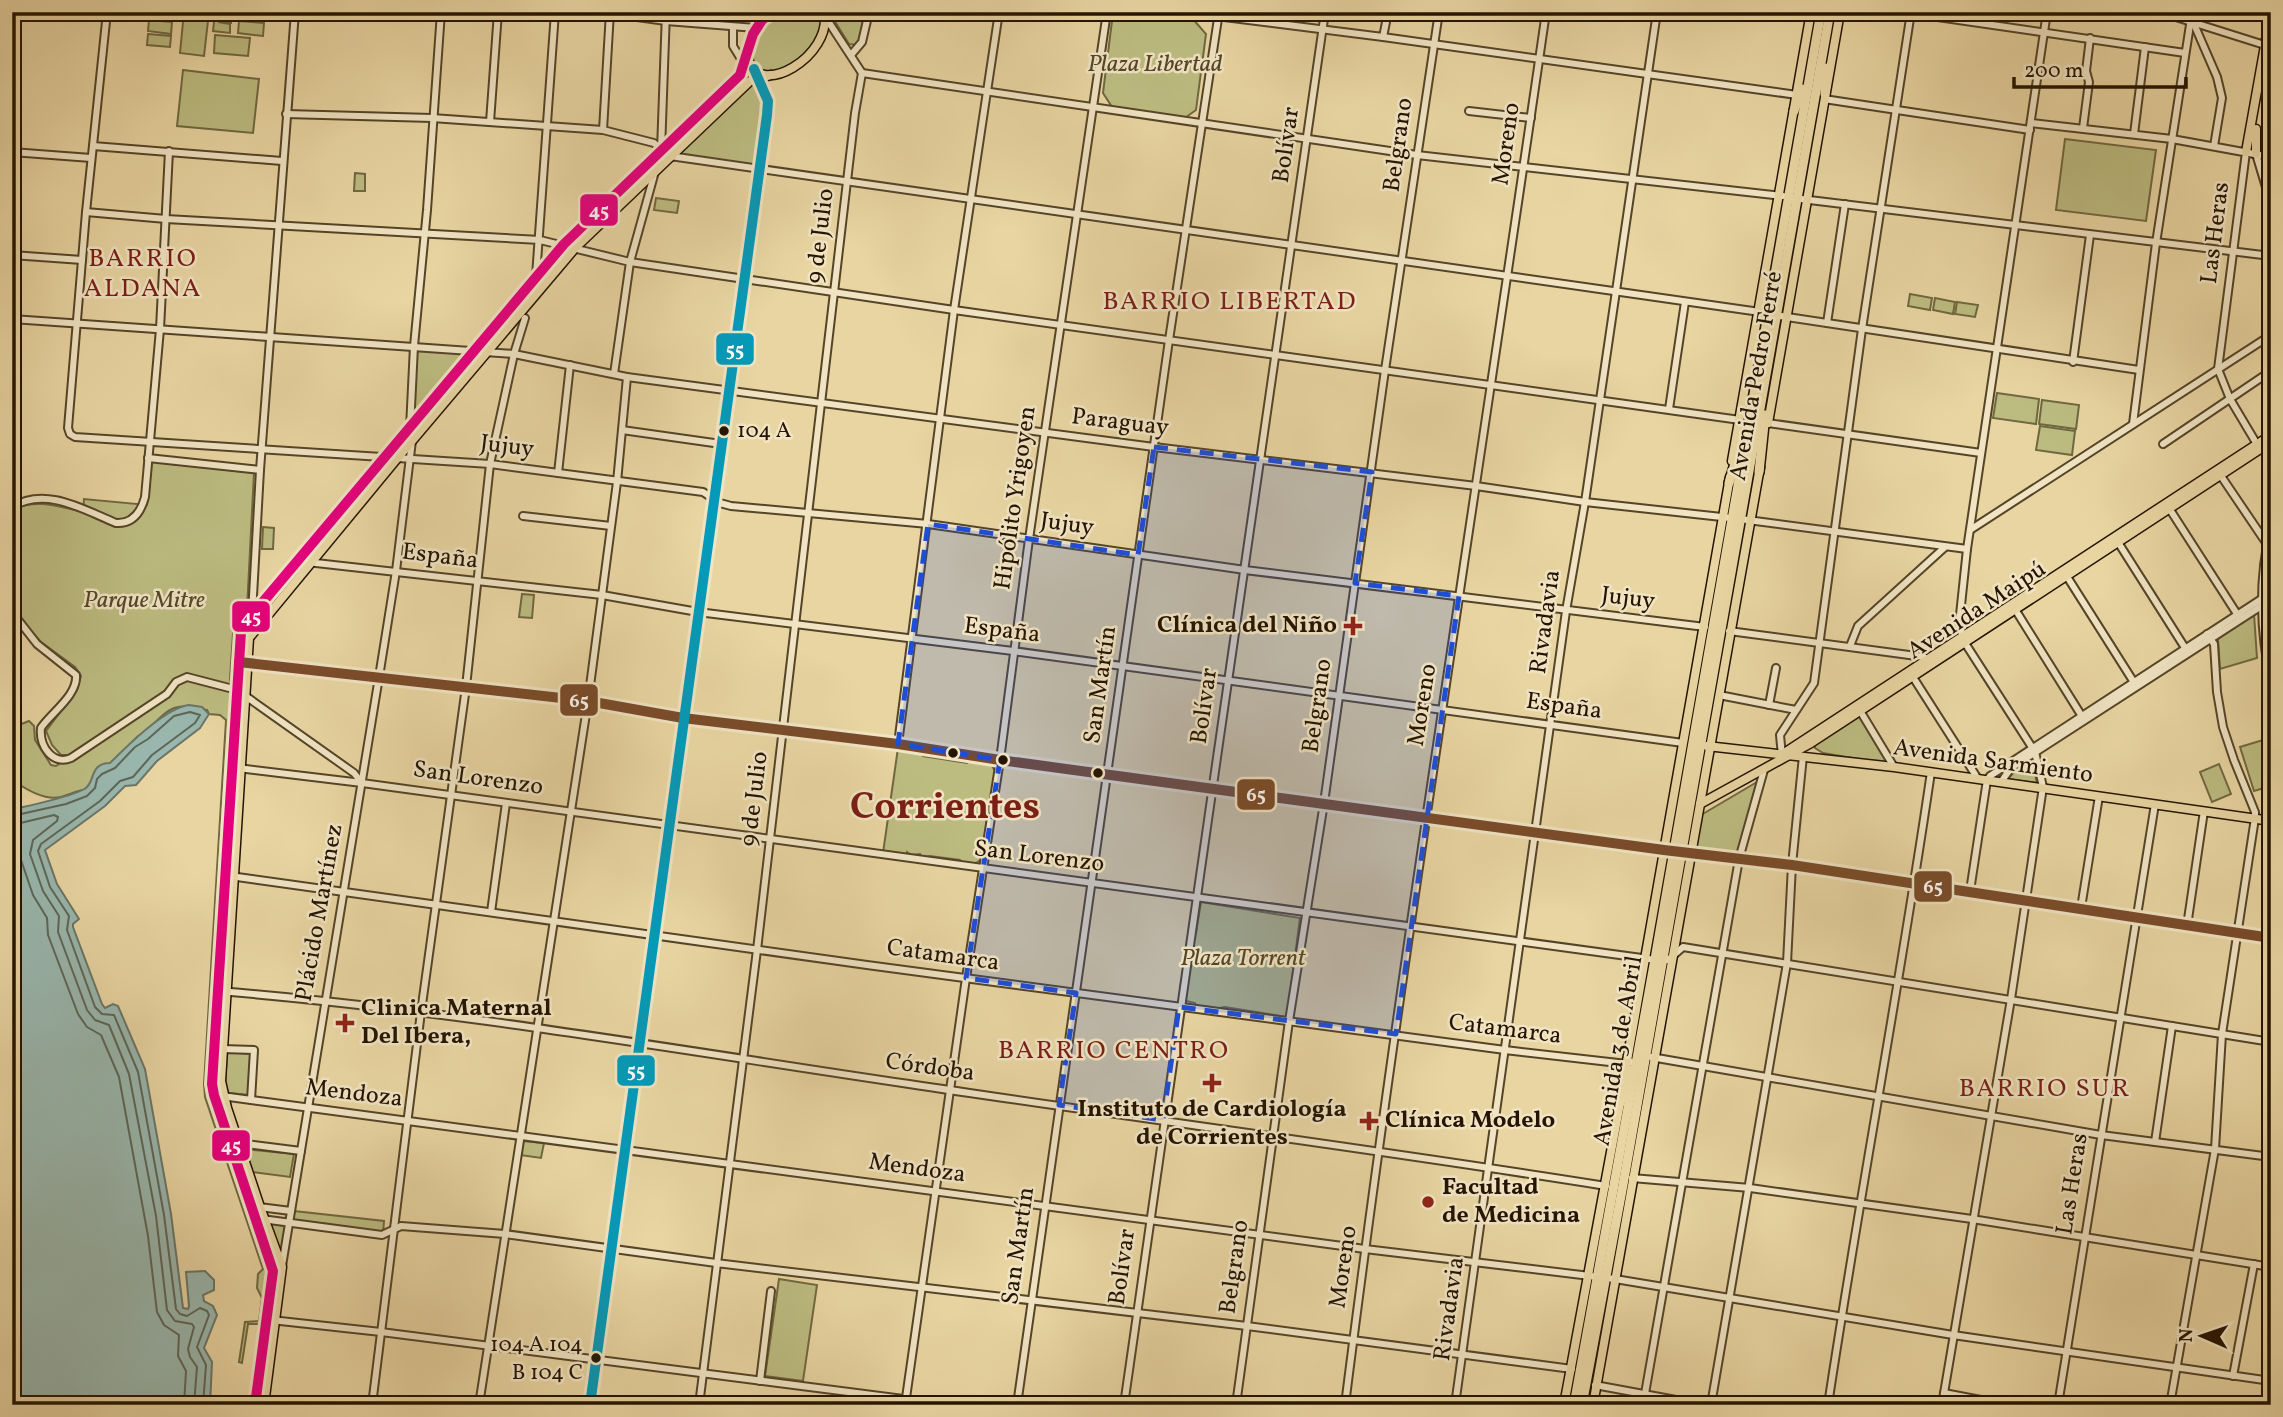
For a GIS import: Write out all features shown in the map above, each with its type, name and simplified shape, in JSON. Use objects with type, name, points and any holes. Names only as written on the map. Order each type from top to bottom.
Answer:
[{"type":"highway","points":[[1794,111],[1800,98],[1809,49],[1820,12]]},
{"type":"highway","name":"Avenida Pedro Ferré","points":[[1794,198],[1820,12]]},
{"type":"highway","points":[[1825,97],[1831,12]]},
{"type":"highway","name":"Avenida Pedro Ferré","points":[[1737,519],[1750,412],[1773,315],[1831,12]]},
{"type":"highway","name":"Avenida Pedro Ferré","points":[[1696,745],[1737,519],[1769,366],[1773,315]]},
{"type":"highway","points":[[1759,472],[1769,366]]},
{"type":"highway","points":[[1729,483],[1750,412]]},
{"type":"highway","name":"Avenida 3 de Abril","points":[[1582,1405],[1583,1378],[1614,1186],[1641,1059],[1654,959],[1678,852],[1696,745]]},
{"type":"highway","name":"Avenida 3 de Abril","points":[[1641,1059],[1652,1052],[1656,998],[1654,959]]},
{"type":"highway","points":[[1620,1103],[1630,1068],[1641,1059]]},
{"type":"highway","name":"Avenida 3 de Abril","points":[[1574,1405],[1583,1378]]},
{"type":"main road","points":[[243,662],[252,632],[412,441],[479,352],[486,336],[536,276],[564,244],[740,75],[762,12]]},
{"type":"main road","points":[[757,26],[772,12]]},
{"type":"main road","name":"Avenida Pedro Ferré","points":[[1794,198],[1794,111],[1811,12]]},
{"type":"main road","name":"Avenida Pedro Ferré","points":[[1737,519],[1729,483],[1740,420],[1773,315],[1794,198],[1825,97],[1840,12]]},
{"type":"main road","name":"Las Heras","points":[[2256,154],[2255,130],[2269,44],[2271,12]]},
{"type":"main road","points":[[755,74],[771,75],[790,70],[808,57],[820,40],[825,14]]},
{"type":"main road","name":"Las Heras","points":[[2246,152],[2269,44]]},
{"type":"main road","points":[[747,54],[755,74]]},
{"type":"main road","points":[[282,1266],[264,1219],[255,1207],[212,1084],[222,992],[243,662],[241,632],[252,615],[384,457],[479,352],[576,247],[755,74]]},
{"type":"main road","name":"Avenida Pedro Ferré","points":[[1696,745],[1737,519],[1759,472],[1768,423],[1773,315]]},
{"type":"main road","name":"Avenida Maipú","points":[[1700,804],[1785,757],[2258,447],[2271,435]]},
{"type":"main road","name":"Avenida Maipú","points":[[2258,447],[2271,442]]},
{"type":"main road","name":"Avenida Pedro Ferré","points":[[1696,745],[1719,695],[1717,629]]},
{"type":"main road","points":[[1696,745],[1674,798],[1678,852],[1915,882],[2271,938]]},
{"type":"main road","name":"Avenida Sarmiento","points":[[1696,745],[1894,767],[2271,821]]},
{"type":"main road","name":"Avenida 3 de Abril","points":[[1654,959],[1678,852],[1700,804],[1696,745]]},
{"type":"main road","points":[[1722,792],[1758,766],[1758,758],[1752,752]]},
{"type":"main road","name":"Avenida 3 de Abril","points":[[1564,1405],[1571,1368],[1634,1177],[1641,1059],[1673,956],[1678,852]]},
{"type":"main road","points":[[222,992],[221,1081],[255,1207],[254,1218],[273,1271]]},
{"type":"main road","name":"Avenida 3 de Abril","points":[[1593,1405],[1601,1278],[1614,1186],[1620,1103]]},
{"type":"main road","name":"Plácido Martínez","points":[[256,1405],[282,1266]]},
{"type":"main road","name":"Plácido Martínez","points":[[264,1405],[273,1271]]},
{"type":"street","points":[[77,324],[107,12]]},
{"type":"street","points":[[252,615],[282,161],[295,12]]},
{"type":"street","name":"Plácido Martínez","points":[[282,1266],[396,571],[412,441],[410,428],[414,346],[441,12]]},
{"type":"street","points":[[490,122],[498,12]]},
{"type":"street","points":[[536,276],[555,12]]},
{"type":"street","points":[[601,12],[666,21],[733,27],[757,26]]},
{"type":"street","points":[[614,374],[630,262],[652,173],[661,149],[666,12]]},
{"type":"street","points":[[851,55],[862,42],[869,12]]},
{"type":"street","points":[[898,744],[954,310],[999,12]]},
{"type":"street","name":"Hipólito Yrigoyen","points":[[906,1402],[1107,12]]},
{"type":"street","points":[[1184,12],[1540,58],[1797,95]]},
{"type":"street","name":"Bolívar","points":[[1124,1405],[1179,1007],[1293,247],[1325,12]]},
{"type":"street","points":[[1383,37],[1388,12]]},
{"type":"street","name":"Belgrano","points":[[1236,1405],[1289,1021],[1324,803],[1439,12]]},
{"type":"street","name":"Moreno","points":[[1345,1405],[1426,817],[1546,12]]},
{"type":"street","name":"Rivadavia","points":[[1455,1405],[1566,611],[1585,502],[1657,12]]},
{"type":"street","points":[[1942,1405],[2011,999],[2043,787],[2034,750],[1963,640],[1959,624],[1967,549],[2047,12]]},
{"type":"street","points":[[2161,12],[2269,44]]},
{"type":"street","points":[[2133,424],[2156,243],[2192,12]]},
{"type":"street","points":[[603,130],[610,13]]},
{"type":"street","points":[[1785,757],[1780,735],[1814,683],[1861,329],[1908,13],[2185,54]]},
{"type":"street","points":[[825,14],[862,73],[1417,155],[2271,256]]},
{"type":"street","name":"San Martín","points":[[1017,1405],[1218,15]]},
{"type":"street","points":[[2192,23],[2217,77],[2221,98],[2214,146]]},
{"type":"street","points":[[733,27],[733,46],[745,65]]},
{"type":"street","points":[[2083,128],[2089,82],[2086,71],[2090,38]]},
{"type":"street","points":[[2134,134],[2145,47]]},
{"type":"street","name":"9 de Julio","points":[[699,1405],[757,950],[862,73]]},
{"type":"street","points":[[590,1405],[768,101],[755,74]]},
{"type":"street","points":[[1825,97],[1894,111],[2134,134],[2271,157]]},
{"type":"street","points":[[1469,111],[1531,118]]},
{"type":"street","points":[[286,114],[432,118],[603,130],[654,144],[670,156],[759,170],[1685,302],[2139,370]]},
{"type":"street","points":[[93,146],[282,161]]},
{"type":"street","points":[[12,507],[28,500],[67,502],[116,523],[124,523],[137,515],[142,508],[160,329],[169,151]]},
{"type":"street","points":[[12,152],[91,158]]},
{"type":"street","name":"Las Heras","points":[[2218,369],[2246,152]]},
{"type":"street","points":[[2256,154],[2271,204]]},
{"type":"street","points":[[1827,323],[1845,204]]},
{"type":"street","points":[[86,212],[540,240],[630,262],[834,293],[1740,420]]},
{"type":"street","points":[[2073,362],[2090,235]]},
{"type":"street","points":[[12,255],[82,260]]},
{"type":"street","points":[[1669,409],[1685,302]]},
{"type":"street","points":[[372,1405],[435,905],[466,687],[490,464],[514,354],[525,318]]},
{"type":"street","name":"Paraguay","points":[[12,319],[514,354],[627,377],[1154,447],[1372,472],[1585,502],[1967,549]]},
{"type":"street","name":"Jujuy","points":[[77,324],[68,428],[70,434],[75,437],[490,464],[702,492],[731,506],[928,524],[1245,570],[1850,646],[1924,657],[1930,662]]},
{"type":"street","points":[[1970,530],[2271,335]]},
{"type":"street","points":[[558,473],[570,365]]},
{"type":"street","points":[[2218,369],[2230,398],[2258,447]]},
{"type":"street","points":[[2162,444],[2271,371]]},
{"type":"street","points":[[479,1405],[588,701],[617,482],[627,377]]},
{"type":"street","points":[[1768,423],[1981,453]]},
{"type":"street","points":[[622,430],[721,444]]},
{"type":"street","points":[[148,458],[260,470]]},
{"type":"street","points":[[2218,472],[2267,544]]},
{"type":"street","points":[[2168,506],[2239,617]]},
{"type":"street","points":[[523,516],[611,526]]},
{"type":"street","points":[[2271,527],[2267,544],[2263,601],[2264,639],[2271,682]]},
{"type":"street","points":[[2116,540],[2187,651]]},
{"type":"street","points":[[1850,646],[1858,626],[1945,547]]},
{"type":"street","name":"España","points":[[298,561],[602,595],[698,612],[1013,651],[1696,745]]},
{"type":"street","points":[[2064,573],[2135,684]]},
{"type":"street","points":[[1982,779],[2083,719],[2263,601]]},
{"type":"street","points":[[2014,606],[2083,719]]},
{"type":"street","points":[[12,612],[37,644],[76,675],[72,690],[41,728],[40,735],[56,760],[71,758],[167,694],[180,679],[187,677],[241,693],[354,772],[362,783]]},
{"type":"street","points":[[2170,1405],[2216,1149],[2222,1034],[2255,818],[2223,727],[2217,692],[2214,644],[2208,637]]},
{"type":"street","points":[[243,662],[588,701],[683,718],[898,744],[1678,852]]},
{"type":"street","points":[[1769,705],[1776,668]]},
{"type":"street","points":[[1911,674],[1982,779],[1970,891]]},
{"type":"street","points":[[1719,695],[1796,710]]},
{"type":"street","points":[[1858,708],[1894,767]]},
{"type":"street","points":[[2001,782],[2011,768],[2034,750]]},
{"type":"street","points":[[1711,1405],[1787,963],[1792,865],[1803,756]]},
{"type":"street","name":"San Lorenzo","points":[[236,768],[1654,959],[1668,960],[1683,947],[1723,953]]},
{"type":"street","points":[[1643,1405],[1739,859],[1764,770]]},
{"type":"street","points":[[1828,1405],[1899,982],[1931,772]]},
{"type":"street","points":[[2081,908],[2099,796]]},
{"type":"street","points":[[491,912],[506,803]]},
{"type":"street","name":"Las Heras","points":[[2058,1405],[2155,804]]},
{"type":"street","points":[[2187,926],[2204,811]]},
{"type":"street","name":"Catamarca","points":[[229,876],[1505,1050],[1703,1065],[2101,1135],[2271,1157]]},
{"type":"street","points":[[1723,953],[2271,1042]]},
{"type":"street","name":"Córdoba","points":[[222,992],[325,1001],[537,1027],[1614,1186]]},
{"type":"street","points":[[2155,1142],[2172,1026]]},
{"type":"street","points":[[222,1049],[254,1050],[251,1100]]},
{"type":"street","name":"Mendoza","points":[[214,1095],[1365,1249],[1601,1278],[1953,1335],[2271,1381]]},
{"type":"street","points":[[239,1143],[301,1151]]},
{"type":"street","points":[[1614,1186],[1634,1177],[1750,1188],[1972,1219],[2271,1267]]},
{"type":"street","points":[[255,1207],[291,1211]]},
{"type":"street","points":[[254,1218],[383,1236],[401,1226],[505,1234],[716,1263],[1464,1354],[1571,1368],[1596,1385],[1703,1405]]},
{"type":"street","points":[[2233,1376],[2254,1264]]},
{"type":"street","points":[[273,1271],[282,1266]]},
{"type":"street","points":[[760,1381],[771,1291]]},
{"type":"street","points":[[271,1320],[703,1373],[906,1402],[950,1405]]},
{"type":"street","points":[[1944,1393],[2007,1405]]},
{"type":"highlighted area","points":[[1154,447],[1372,472],[1355,583],[1459,596],[1396,1034],[1179,1007],[1163,1120],[1059,1105],[1076,993],[966,978],[1000,760],[898,744],[928,524],[1138,555]]},
{"type":"green space","points":[[184,12],[209,12],[204,56],[180,53]]},
{"type":"green space","points":[[776,12],[821,12],[821,29],[816,40],[794,63],[779,71],[767,71],[758,66],[753,57],[753,44],[761,29]]},
{"type":"green space","points":[[829,12],[867,12],[862,39],[857,45],[849,44]]},
{"type":"green space","name":"Plaza Libertad","points":[[1120,12],[1160,12],[1192,18],[1206,34],[1196,110],[1182,120],[1114,110],[1103,93],[1112,21]]},
{"type":"green space","points":[[215,13],[231,14],[231,23],[218,22],[230,24],[230,33],[213,31]]},
{"type":"green space","points":[[149,20],[172,22],[171,34],[148,31]]},
{"type":"green space","points":[[239,21],[264,23],[263,36],[238,33]]},
{"type":"green space","points":[[148,34],[171,36],[170,47],[147,45]]},
{"type":"green space","points":[[215,35],[250,38],[248,56],[214,53]]},
{"type":"green space","points":[[183,70],[259,79],[253,133],[177,126]]},
{"type":"green space","points":[[756,83],[761,89],[764,109],[755,166],[677,155],[749,85]]},
{"type":"green space","points":[[2065,139],[2156,150],[2146,221],[2056,210]]},
{"type":"green space","points":[[355,173],[365,174],[365,191],[354,191]]},
{"type":"green space","points":[[656,198],[679,201],[677,213],[654,210]]},
{"type":"green space","points":[[1910,294],[1932,298],[1930,310],[1908,306]]},
{"type":"green space","points":[[1935,298],[1955,302],[1953,314],[1933,310]]},
{"type":"green space","points":[[1957,302],[1978,305],[1975,317],[1955,314]]},
{"type":"green space","points":[[416,350],[466,354],[413,413]]},
{"type":"green space","points":[[1997,393],[2039,399],[2036,424],[1993,418]]},
{"type":"green space","points":[[2042,400],[2079,405],[2076,429],[2039,424]]},
{"type":"green space","points":[[2040,426],[2075,431],[2072,455],[2036,450]]},
{"type":"green space","name":"Parque Mitre","points":[[151,461],[254,473],[247,609],[233,634],[230,679],[233,698],[211,1097],[270,1276],[263,1322],[248,1324],[242,1363],[239,1362],[245,1322],[259,1321],[262,1298],[257,1288],[258,1274],[263,1269],[205,1097],[204,1084],[226,720],[220,715],[209,714],[207,710],[185,706],[172,709],[137,737],[84,790],[61,797],[42,796],[12,780],[12,728],[29,721],[34,726],[35,740],[51,765],[56,766],[132,714],[69,755],[61,755],[52,745],[46,731],[77,690],[81,676],[75,667],[41,642],[12,606],[12,509],[39,504],[83,512],[84,499],[147,505]]},
{"type":"green space","points":[[263,527],[274,528],[273,549],[262,549]]},
{"type":"green space","points":[[522,594],[534,595],[532,618],[519,617]]},
{"type":"green space","points":[[2254,614],[2257,658],[2220,669],[2218,639]]},
{"type":"green space","points":[[1859,716],[1888,764],[1823,753],[1815,748],[1815,744]]},
{"type":"green space","points":[[2263,740],[2271,766],[2271,786],[2254,791],[2240,747]]},
{"type":"green space","points":[[898,748],[920,751],[923,756],[967,763],[971,759],[991,764],[995,771],[982,859],[973,865],[962,864],[960,860],[930,856],[922,858],[920,854],[911,855],[907,852],[906,856],[883,853]]},
{"type":"green space","points":[[2031,757],[2037,783],[2007,779]]},
{"type":"green space","points":[[2219,764],[2231,794],[2212,802],[2200,772]]},
{"type":"green space","points":[[1757,782],[1737,856],[1696,851],[1701,815]]},
{"type":"green space","name":"Plaza Torrent","points":[[1201,902],[1300,918],[1287,1017],[1225,1007],[1207,1008],[1186,1001],[1193,954],[1190,947],[1196,933]]},
{"type":"green space","points":[[227,1052],[252,1054],[249,1095],[228,1093],[225,1086]]},
{"type":"green space","points":[[523,1141],[544,1143],[541,1158],[520,1155]]},
{"type":"green space","points":[[244,1149],[294,1154],[290,1177],[252,1172]]},
{"type":"green space","points":[[294,1211],[384,1221],[383,1234],[293,1222]]},
{"type":"green space","points":[[270,1223],[286,1225],[282,1255],[280,1255]]},
{"type":"green space","points":[[779,1279],[817,1285],[803,1381],[765,1376]]},
{"type":"water","points":[[189,705],[202,707],[209,714],[200,728],[157,761],[136,785],[125,786],[105,806],[45,850],[57,884],[79,919],[73,927],[102,1004],[105,1008],[113,1004],[118,1006],[145,1069],[171,1214],[183,1308],[188,1309],[189,1306],[186,1272],[205,1271],[214,1280],[214,1290],[203,1295],[204,1301],[213,1306],[217,1315],[204,1348],[212,1362],[210,1405],[12,1405],[12,809],[81,791],[89,785],[99,766],[110,763],[158,720]]},
{"type":"transit line","name":"45","points":[[255,1405],[273,1271],[212,1084],[241,632],[252,615],[564,244],[740,75],[753,34],[762,20],[772,12]]},
{"type":"transit line","name":"55","points":[[590,1405],[767,115],[768,101],[754,69]]},
{"type":"transit line","name":"65","points":[[239,662],[588,701],[683,718],[898,744],[1664,850],[1792,865],[2271,938]]},
{"type":"place","name":"104 A","points":[[724,431]]},
{"type":"place","name":"Clínica del Niño","points":[[1353,626]]},
{"type":"place","name":"Clinica Maternal Del Ibera,","points":[[345,1023]]},
{"type":"place","name":"Instituto de Cardiología de Corrientes","points":[[1212,1083]]},
{"type":"place","name":"Clínica Modelo","points":[[1369,1121]]},
{"type":"place","name":"Facultad de Medicina","points":[[1428,1202]]},
{"type":"place","name":"104 A 104 B 104 C","points":[[596,1358]]},
{"type":"district","name":"BARRIO ALDANA","points":[[143,274]]},
{"type":"district","name":"BARRIO LIBERTAD","points":[[1230,302]]},
{"type":"district","name":"Corrientes","points":[[945,808]]},
{"type":"district","name":"BARRIO CENTRO","points":[[1114,1051]]},
{"type":"district","name":"BARRIO SUR","points":[[2045,1089]]}]
